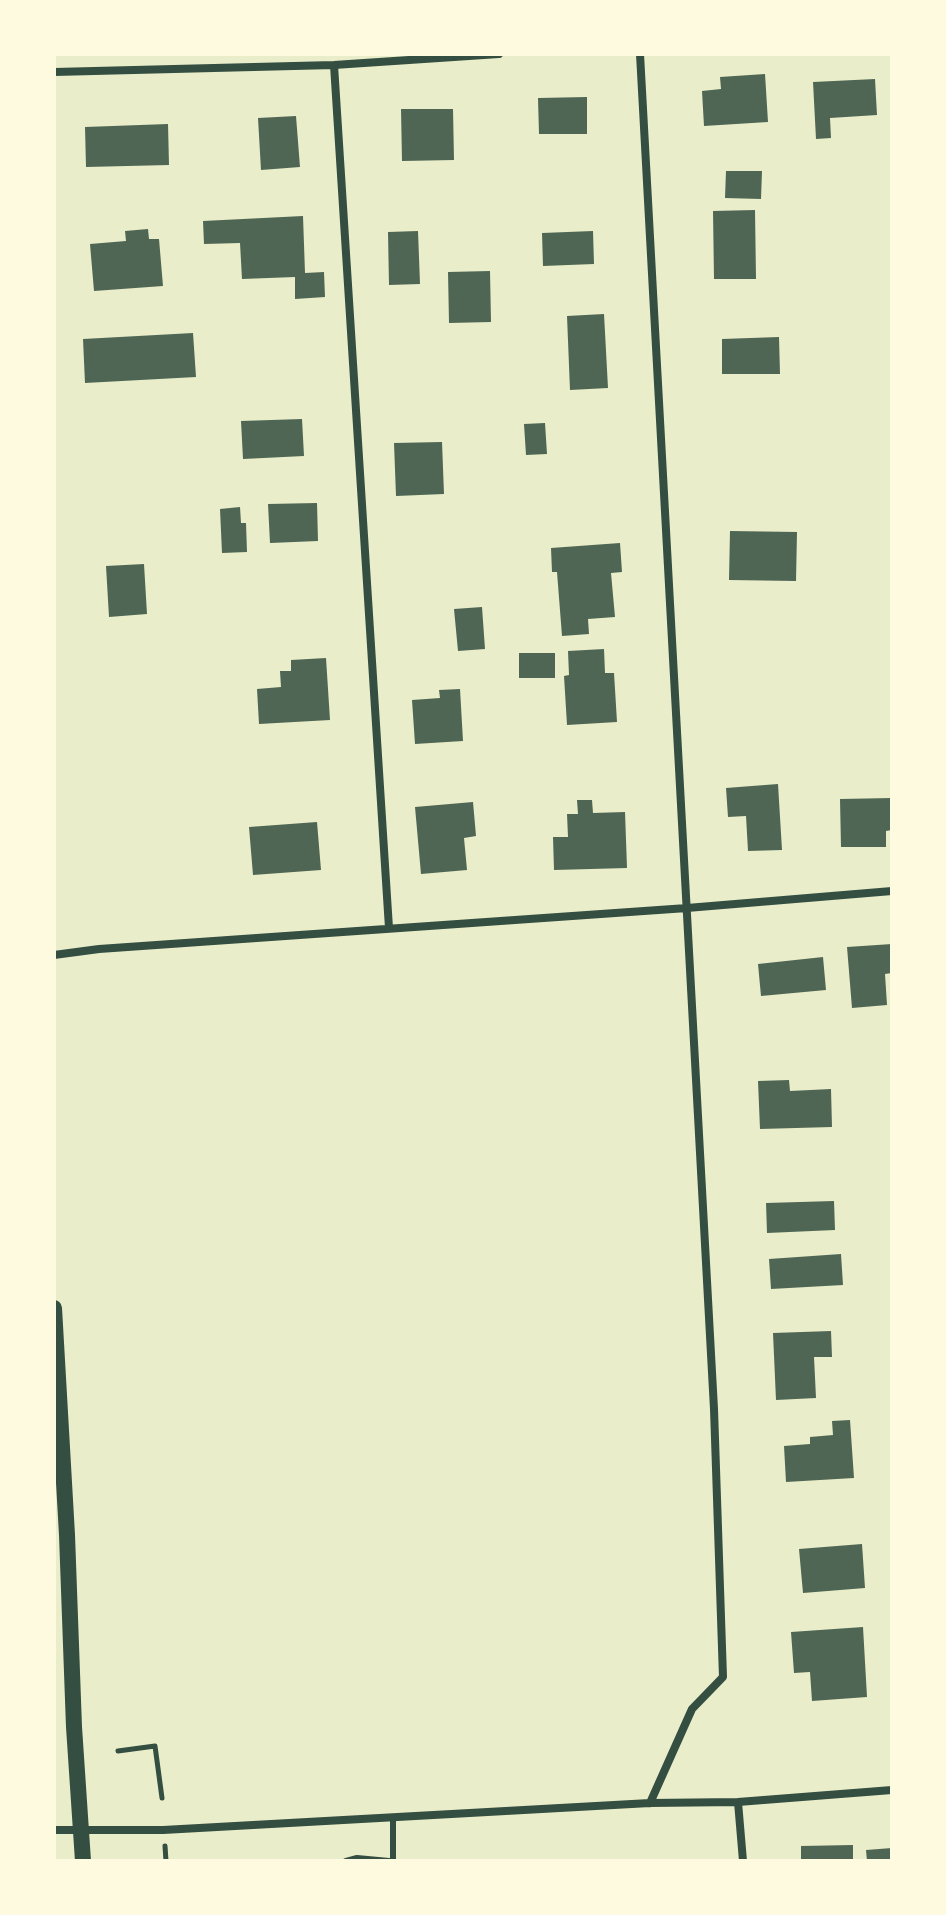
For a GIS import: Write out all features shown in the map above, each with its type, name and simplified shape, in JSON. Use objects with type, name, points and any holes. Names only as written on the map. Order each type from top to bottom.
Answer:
[{"type":"main road","points":[[54,1308],[83,1861]]},
{"type":"street","points":[[54,72],[334,65],[499,54]]},
{"type":"street","points":[[640,54],[714,1409],[723,1677],[692,1709],[650,1803]]},
{"type":"street","points":[[334,65],[389,928]]},
{"type":"street","points":[[54,955],[99,949],[892,891]]},
{"type":"street","points":[[54,1830],[163,1830],[650,1803],[738,1802],[892,1790]]},
{"type":"street","points":[[738,1802],[743,1861]]},
{"type":"lane","points":[[346,1861],[357,1858],[391,1861],[393,1818]]},
{"type":"path","points":[[118,1751],[155,1746],[162,1798]]},
{"type":"building","points":[[765,74],[768,122],[704,126],[702,91],[721,89],[720,77]]},
{"type":"building","points":[[875,79],[877,115],[830,118],[831,138],[816,139],[813,82]]},
{"type":"building","points":[[587,97],[587,134],[539,134],[538,98]]},
{"type":"building","points":[[401,109],[453,109],[454,160],[402,161]]},
{"type":"building","points":[[296,116],[300,167],[261,170],[258,118]]},
{"type":"building","points":[[168,124],[169,165],[86,167],[85,127]]},
{"type":"building","points":[[726,171],[762,171],[761,199],[725,198]]},
{"type":"building","points":[[755,210],[756,279],[714,279],[713,211]]},
{"type":"building","points":[[303,216],[305,273],[324,272],[325,297],[295,299],[295,277],[242,279],[240,243],[204,244],[203,221]]},
{"type":"building","points":[[148,229],[149,239],[159,239],[163,286],[94,291],[90,244],[126,241],[125,231]]},
{"type":"building","points":[[418,231],[420,284],[389,285],[388,232]]},
{"type":"building","points":[[593,231],[594,264],[543,266],[542,233]]},
{"type":"building","points":[[490,271],[491,322],[449,323],[448,272]]},
{"type":"building","points":[[604,314],[608,388],[570,390],[567,316]]},
{"type":"building","points":[[193,333],[196,377],[85,383],[83,339]]},
{"type":"building","points":[[779,337],[780,374],[722,374],[722,339]]},
{"type":"building","points":[[302,419],[304,456],[243,459],[241,421]]},
{"type":"building","points":[[545,423],[547,454],[526,455],[524,424]]},
{"type":"building","points":[[442,442],[444,494],[396,496],[394,443]]},
{"type":"building","points":[[317,503],[318,541],[270,543],[268,504]]},
{"type":"building","points":[[240,507],[241,523],[246,523],[247,552],[222,553],[220,509]]},
{"type":"building","points":[[730,531],[797,532],[796,581],[729,580]]},
{"type":"building","points":[[620,543],[622,572],[611,573],[615,617],[588,619],[589,634],[562,636],[557,572],[552,572],[551,548]]},
{"type":"building","points":[[144,564],[147,614],[109,617],[106,566]]},
{"type":"building","points":[[482,607],[485,649],[458,651],[454,609]]},
{"type":"building","points":[[604,649],[605,673],[614,673],[617,722],[567,725],[564,676],[569,675],[568,651]]},
{"type":"building","points":[[519,653],[555,653],[555,678],[519,678]]},
{"type":"building","points":[[326,658],[330,720],[259,724],[257,689],[281,687],[280,671],[291,671],[291,660]]},
{"type":"building","points":[[460,689],[463,741],[415,744],[412,700],[440,698],[439,690]]},
{"type":"building","points":[[778,784],[782,850],[748,851],[746,816],[728,817],[726,788]]},
{"type":"building","points":[[892,798],[892,830],[886,831],[886,847],[841,847],[840,799]]},
{"type":"building","points":[[577,800],[592,800],[593,813],[625,812],[627,868],[554,870],[553,837],[568,837],[567,814],[578,814]]},
{"type":"building","points":[[473,802],[476,836],[464,838],[467,870],[421,874],[415,807]]},
{"type":"building","points":[[317,822],[321,870],[253,875],[249,827]]},
{"type":"building","points":[[892,944],[892,973],[885,974],[887,1005],[852,1008],[847,947]]},
{"type":"building","points":[[823,957],[826,990],[761,996],[758,964]]},
{"type":"building","points":[[789,1080],[790,1091],[831,1089],[832,1127],[760,1129],[758,1081]]},
{"type":"building","points":[[834,1201],[835,1230],[767,1233],[766,1203]]},
{"type":"building","points":[[841,1254],[843,1285],[771,1289],[769,1259]]},
{"type":"building","points":[[831,1331],[832,1357],[814,1357],[816,1398],[776,1400],[773,1333]]},
{"type":"building","points":[[850,1420],[854,1478],[786,1482],[784,1446],[810,1444],[810,1437],[833,1435],[832,1421]]},
{"type":"building","points":[[862,1544],[865,1588],[803,1593],[799,1549]]},
{"type":"building","points":[[863,1627],[867,1697],[812,1701],[810,1672],[794,1673],[791,1632]]},
{"type":"building","points":[[853,1845],[853,1861],[801,1861],[801,1846]]},
{"type":"building","points":[[892,1848],[892,1861],[867,1861],[866,1850]]}]
